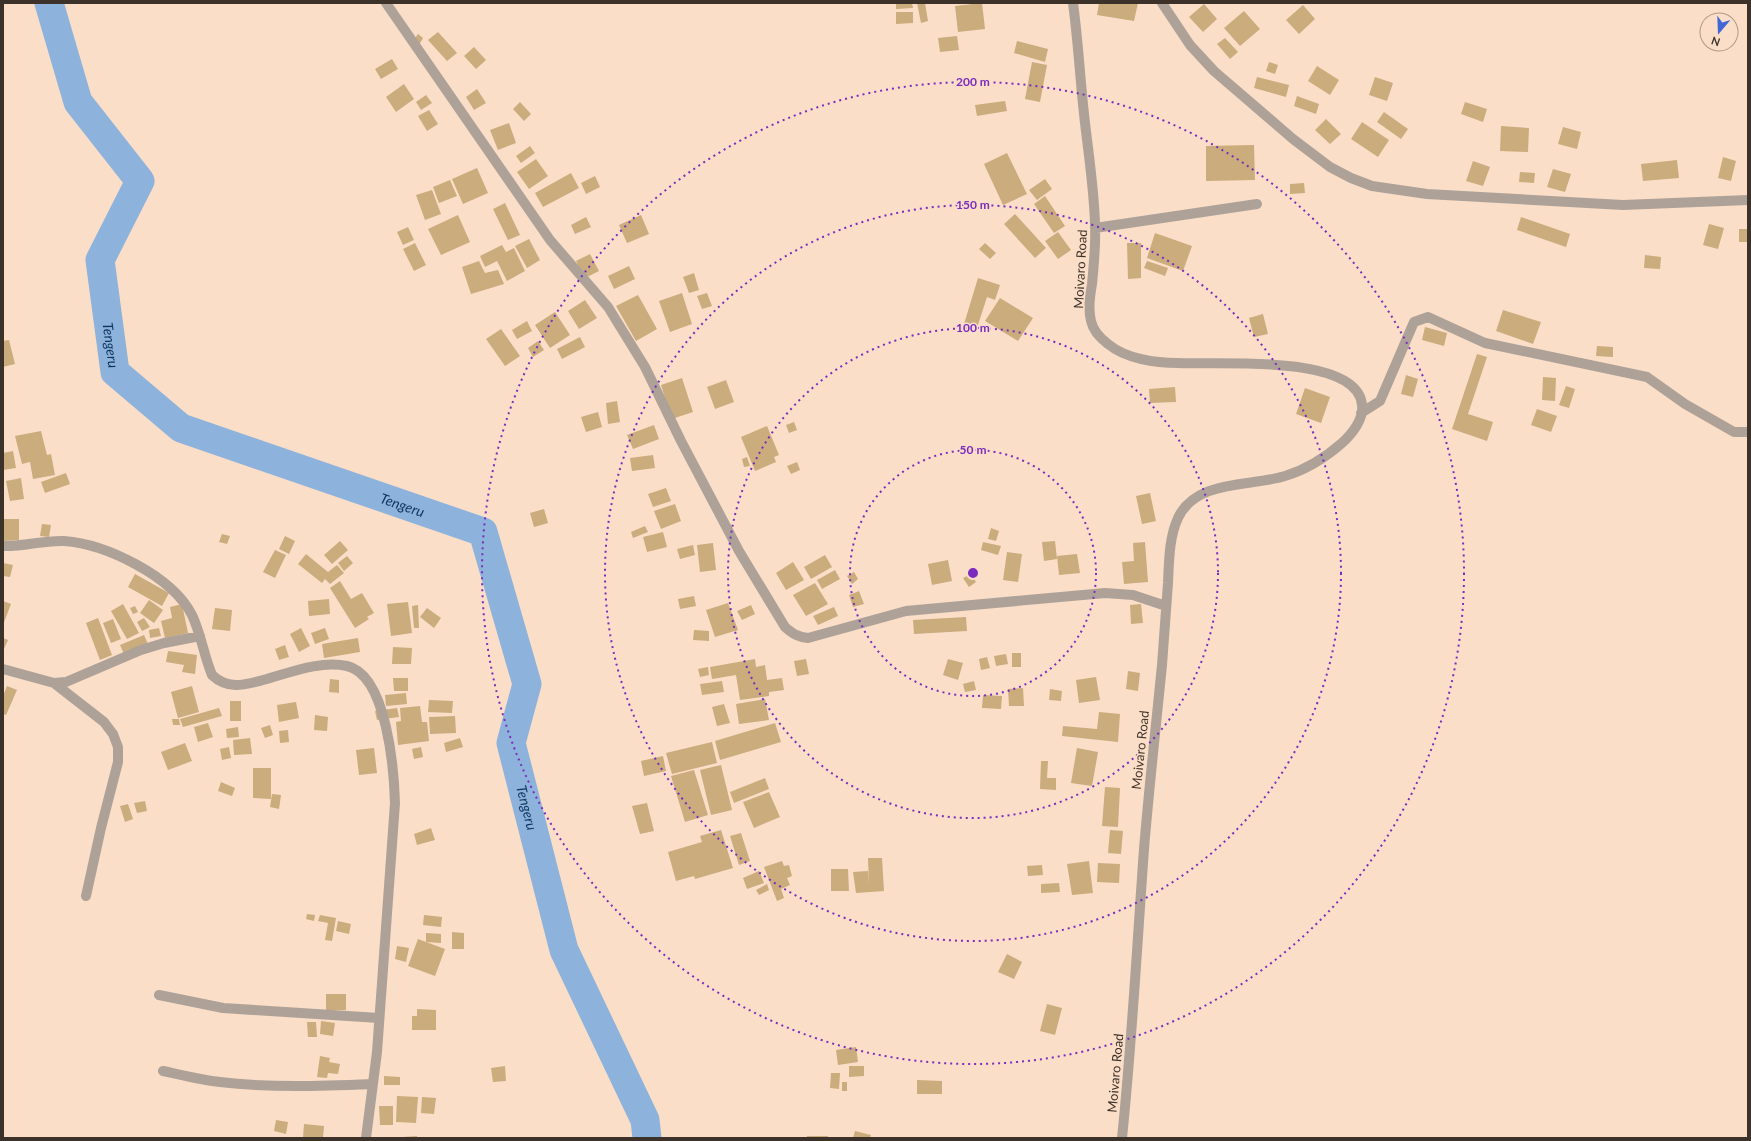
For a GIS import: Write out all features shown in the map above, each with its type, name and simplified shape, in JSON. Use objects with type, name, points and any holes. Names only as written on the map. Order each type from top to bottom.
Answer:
[{"type":"street","points":[[386,3],[550,240],[612,313],[645,367],[684,448],[739,551],[785,626],[791,633],[798,637],[808,638],[906,610],[1093,594],[1133,594],[1166,606]]},
{"type":"street","name":"Moivaro Road","points":[[1073,3],[1095,228],[1089,306],[1091,323],[1098,335],[1110,346],[1126,354],[1176,364],[1278,365],[1326,373],[1349,382],[1358,391],[1362,403],[1362,414],[1350,435],[1334,450],[1316,461],[1284,476],[1216,489],[1192,500],[1177,520],[1169,564],[1144,848],[1129,1071],[1122,1138]]},
{"type":"street","points":[[1162,3],[1190,45],[1214,71],[1293,139],[1330,167],[1351,178],[1372,186],[1397,191],[1435,194],[1623,205],[1748,200]]},
{"type":"street","points":[[1095,228],[1257,204]]},
{"type":"street","points":[[1362,414],[1380,401],[1414,322],[1428,317],[1485,343],[1647,377],[1685,404],[1734,432],[1748,432]]},
{"type":"street","points":[[3,546],[63,541],[82,544],[119,556],[168,586],[183,600],[192,615],[212,675],[219,682],[227,685],[238,686],[315,667],[347,666],[356,670],[365,678],[376,695],[390,746],[394,773],[395,803],[394,844],[379,1018],[366,1138]]},
{"type":"street","points":[[3,670],[54,683],[66,682],[78,678],[115,660],[148,648],[164,643],[200,636]]},
{"type":"street","points":[[54,683],[104,722],[113,734],[118,747],[118,762],[100,828],[86,896]]},
{"type":"street","points":[[159,995],[223,1008],[379,1018]]},
{"type":"street","points":[[163,1071],[220,1082],[264,1085],[311,1086],[373,1084]]},
{"type":"building","points":[[896,3],[912,3],[913,8],[896,9]]},
{"type":"building","points":[[917,3],[925,3],[928,21],[921,23]]},
{"type":"building","points":[[982,3],[985,29],[958,32],[955,6]]},
{"type":"building","points":[[1099,3],[1138,3],[1134,21],[1097,15]]},
{"type":"building","points":[[1204,4],[1217,19],[1203,32],[1189,17]]},
{"type":"building","points":[[1303,5],[1315,19],[1299,34],[1286,20]]},
{"type":"building","points":[[1244,11],[1260,29],[1240,46],[1224,28]]},
{"type":"building","points":[[896,12],[913,12],[913,23],[896,24]]},
{"type":"building","points":[[438,32],[457,53],[447,61],[428,40]]},
{"type":"building","points":[[418,34],[423,38],[419,45],[413,41]]},
{"type":"building","points":[[957,36],[959,50],[940,52],[938,38]]},
{"type":"building","points":[[1225,38],[1238,52],[1230,59],[1217,44]]},
{"type":"building","points":[[1017,41],[1048,49],[1045,62],[1014,53]]},
{"type":"building","points":[[474,47],[486,60],[476,69],[464,56]]},
{"type":"building","points":[[392,59],[398,69],[381,79],[375,69]]},
{"type":"building","points":[[1032,62],[1047,65],[1040,102],[1025,99]]},
{"type":"building","points":[[1269,62],[1278,65],[1275,74],[1266,71]]},
{"type":"building","points":[[1317,66],[1339,80],[1330,95],[1308,81]]},
{"type":"building","points":[[1257,77],[1289,85],[1286,97],[1254,88]]},
{"type":"building","points":[[1375,77],[1393,83],[1387,101],[1369,95]]},
{"type":"building","points":[[404,84],[414,99],[396,112],[386,97]]},
{"type":"building","points":[[477,89],[486,103],[474,110],[466,97]]},
{"type":"building","points":[[426,95],[432,103],[421,110],[416,102]]},
{"type":"building","points":[[1297,96],[1319,104],[1316,114],[1294,106]]},
{"type":"building","points":[[1005,101],[1007,111],[977,116],[975,105]]},
{"type":"building","points":[[520,102],[531,114],[524,121],[513,109]]},
{"type":"building","points":[[1465,102],[1487,109],[1483,122],[1461,114]]},
{"type":"building","points":[[429,110],[438,124],[427,131],[418,116]]},
{"type":"building","points":[[1384,112],[1408,129],[1401,139],[1377,122]]},
{"type":"building","points":[[1326,119],[1341,134],[1330,144],[1315,130]]},
{"type":"building","points":[[1362,122],[1389,140],[1378,157],[1351,139]]},
{"type":"building","points":[[509,123],[516,143],[498,150],[490,130]]},
{"type":"building","points":[[1501,126],[1529,128],[1528,152],[1500,151]]},
{"type":"building","points":[[1563,127],[1581,132],[1577,149],[1558,144]]},
{"type":"building","points":[[1254,145],[1255,180],[1206,181],[1206,146]]},
{"type":"building","points":[[530,146],[535,153],[521,163],[516,156]]},
{"type":"building","points":[[1007,153],[1027,194],[1003,205],[984,164]]},
{"type":"building","points":[[1723,157],[1736,161],[1731,181],[1718,178]]},
{"type":"building","points":[[536,159],[548,176],[529,189],[517,172]]},
{"type":"building","points":[[1677,160],[1679,178],[1643,181],[1641,164]]},
{"type":"building","points":[[1473,161],[1490,167],[1483,186],[1466,181]]},
{"type":"building","points":[[477,168],[488,193],[463,204],[452,179]]},
{"type":"building","points":[[1553,169],[1571,174],[1565,192],[1547,187]]},
{"type":"building","points":[[1520,172],[1535,173],[1534,183],[1519,182]]},
{"type":"building","points":[[571,173],[579,188],[543,207],[535,193]]},
{"type":"building","points":[[595,176],[600,187],[586,194],[581,183]]},
{"type":"building","points":[[1045,179],[1052,189],[1037,200],[1029,190]]},
{"type":"building","points":[[450,180],[457,196],[439,203],[433,187]]},
{"type":"building","points":[[1304,183],[1305,193],[1290,194],[1290,184]]},
{"type":"building","points":[[432,190],[441,214],[425,220],[416,195]]},
{"type":"building","points":[[1045,196],[1065,226],[1054,233],[1034,204]]},
{"type":"building","points":[[505,203],[520,235],[508,240],[493,209]]},
{"type":"building","points":[[1015,214],[1046,248],[1035,258],[1004,224]]},
{"type":"building","points":[[458,215],[470,242],[441,255],[428,229]]},
{"type":"building","points":[[641,215],[649,234],[627,243],[619,225]]},
{"type":"building","points":[[586,217],[591,227],[575,234],[571,225]]},
{"type":"building","points":[[1521,217],[1570,234],[1566,247],[1517,230]]},
{"type":"building","points":[[1709,224],[1724,228],[1718,249],[1703,245]]},
{"type":"building","points":[[408,227],[414,240],[403,245],[397,232]]},
{"type":"building","points":[[1739,229],[1748,229],[1748,242],[1739,242]]},
{"type":"building","points":[[1058,232],[1071,250],[1058,259],[1045,241]]},
{"type":"building","points":[[1155,233],[1192,246],[1183,271],[1147,258]]},
{"type":"building","points":[[529,239],[540,260],[527,268],[515,246]]},
{"type":"building","points":[[415,243],[426,265],[414,271],[403,249]]},
{"type":"building","points":[[985,243],[996,253],[990,259],[979,249]]},
{"type":"building","points":[[1127,243],[1141,243],[1141,278],[1128,279]]},
{"type":"building","points":[[502,245],[506,252],[514,248],[525,271],[507,281],[497,261],[485,267],[480,256]]},
{"type":"building","points":[[590,254],[599,271],[585,278],[576,261]]},
{"type":"building","points":[[1645,255],[1661,257],[1660,269],[1644,268]]},
{"type":"building","points":[[479,261],[485,273],[498,270],[504,284],[471,294],[462,267]]},
{"type":"building","points":[[1147,261],[1168,268],[1165,276],[1144,268]]},
{"type":"building","points":[[629,266],[635,279],[614,289],[608,276]]},
{"type":"building","points":[[694,273],[699,290],[689,293],[683,277]]},
{"type":"building","points":[[978,278],[1000,285],[995,300],[987,297],[977,328],[964,324]]},
{"type":"building","points":[[682,293],[692,324],[670,332],[659,301]]},
{"type":"building","points":[[707,293],[712,306],[702,309],[697,296]]},
{"type":"building","points":[[638,295],[657,329],[636,341],[616,306]]},
{"type":"building","points":[[1000,298],[1033,318],[1018,341],[985,321]]},
{"type":"building","points":[[585,300],[597,318],[579,329],[568,311]]},
{"type":"building","points":[[1503,310],[1541,322],[1533,344],[1496,331]]},
{"type":"building","points":[[555,312],[570,335],[550,348],[535,325]]},
{"type":"building","points":[[1263,314],[1268,334],[1254,337],[1249,318]]},
{"type":"building","points":[[527,321],[532,331],[517,339],[512,330]]},
{"type":"building","points":[[1425,327],[1447,333],[1444,346],[1422,340]]},
{"type":"building","points":[[501,329],[520,356],[505,366],[486,339]]},
{"type":"building","points":[[580,337],[585,347],[562,359],[557,349]]},
{"type":"building","points":[[9,340],[15,364],[3,367],[3,341]]},
{"type":"building","points":[[538,341],[544,350],[533,357],[528,348]]},
{"type":"building","points":[[1597,346],[1613,347],[1613,357],[1596,356]]},
{"type":"building","points":[[1477,354],[1487,357],[1468,414],[1493,422],[1487,441],[1452,429]]},
{"type":"building","points":[[1406,375],[1418,379],[1413,397],[1401,394]]},
{"type":"building","points":[[1543,377],[1556,378],[1555,401],[1542,400]]},
{"type":"building","points":[[682,378],[693,412],[672,419],[661,385]]},
{"type":"building","points":[[726,380],[734,402],[715,409],[707,387]]},
{"type":"building","points":[[1566,386],[1575,389],[1569,408],[1559,405]]},
{"type":"building","points":[[1175,387],[1176,402],[1150,403],[1149,389]]},
{"type":"building","points":[[1305,388],[1330,397],[1321,423],[1296,414]]},
{"type":"building","points":[[617,401],[620,422],[608,424],[606,403]]},
{"type":"building","points":[[1537,409],[1557,416],[1551,432],[1531,425]]},
{"type":"building","points":[[598,412],[602,427],[586,432],[581,417]]},
{"type":"building","points":[[794,422],[797,430],[789,433],[786,425]]},
{"type":"building","points":[[654,425],[659,439],[633,449],[627,435]]},
{"type":"building","points":[[767,426],[779,455],[774,457],[776,462],[755,471],[741,437]]},
{"type":"building","points":[[41,431],[47,455],[51,454],[55,475],[33,479],[30,462],[22,464],[15,436]]},
{"type":"building","points":[[13,451],[16,468],[3,470],[3,453]]},
{"type":"building","points":[[653,455],[655,468],[632,471],[630,458]]},
{"type":"building","points":[[747,457],[750,466],[744,467],[742,459]]},
{"type":"building","points":[[797,462],[800,470],[791,474],[787,466]]},
{"type":"building","points":[[66,473],[70,484],[45,493],[41,482]]},
{"type":"building","points":[[21,478],[24,499],[10,501],[6,481]]},
{"type":"building","points":[[666,488],[671,501],[653,507],[648,494]]},
{"type":"building","points":[[1150,493],[1156,521],[1142,524],[1136,496]]},
{"type":"building","points":[[675,504],[681,521],[661,529],[654,511]]},
{"type":"building","points":[[544,509],[548,523],[534,527],[530,513]]},
{"type":"building","points":[[3,519],[19,519],[19,540],[3,541]]},
{"type":"building","points":[[42,524],[51,525],[49,537],[40,536]]},
{"type":"building","points":[[645,526],[648,532],[633,538],[631,532]]},
{"type":"building","points":[[991,528],[999,531],[996,541],[988,539]]},
{"type":"building","points":[[663,532],[667,547],[647,552],[643,537]]},
{"type":"building","points":[[222,534],[230,536],[227,544],[219,542]]},
{"type":"building","points":[[285,536],[295,541],[289,554],[279,549]]},
{"type":"building","points":[[340,541],[348,550],[332,564],[324,555]]},
{"type":"building","points":[[1055,541],[1057,559],[1044,561],[1042,542]]},
{"type":"building","points":[[983,542],[1001,546],[998,555],[981,550]]},
{"type":"building","points":[[1145,542],[1148,582],[1124,584],[1122,562],[1134,561],[1133,543]]},
{"type":"building","points":[[713,543],[716,570],[700,572],[697,545]]},
{"type":"building","points":[[693,545],[695,555],[680,559],[677,549]]},
{"type":"building","points":[[275,550],[286,555],[275,578],[263,572]]},
{"type":"building","points":[[1007,552],[1022,554],[1018,582],[1003,580]]},
{"type":"building","points":[[306,554],[328,572],[337,565],[344,573],[330,584],[325,579],[322,583],[298,564]]},
{"type":"building","points":[[1077,554],[1080,573],[1059,575],[1057,556]]},
{"type":"building","points":[[825,555],[832,567],[811,579],[804,567]]},
{"type":"building","points":[[347,556],[353,563],[344,571],[338,563]]},
{"type":"building","points":[[948,560],[952,581],[932,585],[928,564]]},
{"type":"building","points":[[793,562],[804,580],[786,590],[776,573]]},
{"type":"building","points":[[3,563],[13,565],[10,577],[3,576]]},
{"type":"building","points":[[835,570],[840,579],[822,589],[817,580]]},
{"type":"building","points":[[854,572],[858,579],[852,584],[847,576]]},
{"type":"building","points":[[135,574],[169,593],[162,606],[128,587]]},
{"type":"building","points":[[971,574],[976,582],[969,587],[963,578]]},
{"type":"building","points":[[340,581],[351,599],[362,593],[374,613],[367,617],[369,619],[355,628],[330,588]]},
{"type":"building","points":[[815,583],[828,604],[806,616],[793,595]]},
{"type":"building","points":[[859,591],[864,604],[853,607],[849,595]]},
{"type":"building","points":[[694,596],[696,606],[680,609],[678,599]]},
{"type":"building","points":[[329,599],[330,614],[309,616],[308,601]]},
{"type":"building","points":[[149,600],[163,610],[154,623],[140,613]]},
{"type":"building","points":[[3,601],[11,604],[3,625]]},
{"type":"building","points":[[408,602],[412,633],[391,636],[387,604]]},
{"type":"building","points":[[728,603],[738,630],[715,637],[706,610]]},
{"type":"building","points":[[123,604],[139,633],[127,639],[111,611]]},
{"type":"building","points":[[182,604],[188,633],[165,638],[161,621],[172,618],[170,607]]},
{"type":"building","points":[[1141,604],[1143,623],[1131,624],[1130,605]]},
{"type":"building","points":[[418,605],[419,628],[414,628],[412,606]]},
{"type":"building","points":[[751,605],[755,614],[742,620],[737,611]]},
{"type":"building","points":[[135,606],[138,612],[133,614],[130,608]]},
{"type":"building","points":[[834,607],[838,616],[818,625],[813,616]]},
{"type":"building","points":[[215,608],[232,610],[230,631],[212,629]]},
{"type":"building","points":[[427,608],[441,618],[434,628],[420,617]]},
{"type":"building","points":[[966,617],[967,631],[914,634],[913,620]]},
{"type":"building","points":[[98,618],[112,655],[100,660],[86,623]]},
{"type":"building","points":[[144,618],[150,627],[142,631],[137,622]]},
{"type":"building","points":[[113,619],[121,639],[111,643],[103,623]]},
{"type":"building","points":[[159,628],[161,636],[150,638],[149,630]]},
{"type":"building","points":[[301,628],[310,646],[299,652],[290,634]]},
{"type":"building","points":[[325,628],[329,639],[315,644],[311,633]]},
{"type":"building","points":[[694,630],[709,631],[709,641],[693,640]]},
{"type":"building","points":[[144,635],[148,644],[124,654],[120,645]]},
{"type":"building","points":[[3,638],[8,640],[3,651]]},
{"type":"building","points":[[358,638],[360,652],[324,658],[322,644]]},
{"type":"building","points":[[285,645],[289,657],[279,660],[275,649]]},
{"type":"building","points":[[393,647],[412,648],[411,664],[392,664]]},
{"type":"building","points":[[168,651],[197,655],[195,674],[182,672],[184,665],[166,662]]},
{"type":"building","points":[[1012,653],[1021,653],[1021,667],[1012,667]]},
{"type":"building","points":[[1006,654],[1008,664],[996,666],[994,656]]},
{"type":"building","points":[[987,657],[990,668],[981,670],[979,659]]},
{"type":"building","points":[[755,659],[756,667],[765,665],[767,680],[782,678],[784,690],[769,692],[769,696],[740,700],[736,675],[712,679],[710,667]]},
{"type":"building","points":[[806,659],[809,674],[797,676],[794,661]]},
{"type":"building","points":[[948,659],[963,663],[958,680],[943,675]]},
{"type":"building","points":[[708,667],[709,675],[700,677],[698,669]]},
{"type":"building","points":[[1128,671],[1140,673],[1138,691],[1126,689]]},
{"type":"building","points":[[1096,677],[1100,700],[1079,703],[1076,680]]},
{"type":"building","points":[[393,678],[408,678],[408,691],[394,691]]},
{"type":"building","points":[[330,679],[339,680],[339,693],[329,692]]},
{"type":"building","points":[[722,681],[724,692],[702,695],[700,684]]},
{"type":"building","points":[[974,681],[976,690],[965,692],[963,684]]},
{"type":"building","points":[[7,686],[17,690],[6,715],[3,714],[3,696]]},
{"type":"building","points":[[192,686],[199,712],[178,718],[171,692]]},
{"type":"building","points":[[1023,688],[1024,706],[1009,706],[1008,689]]},
{"type":"building","points":[[1050,689],[1062,691],[1061,701],[1049,700]]},
{"type":"building","points":[[406,693],[407,704],[386,706],[385,695]]},
{"type":"building","points":[[983,695],[1002,696],[1001,709],[982,708]]},
{"type":"building","points":[[765,699],[769,720],[739,724],[736,704]]},
{"type":"building","points":[[429,700],[453,701],[452,713],[428,712]]},
{"type":"building","points":[[230,701],[241,701],[241,721],[230,721]]},
{"type":"building","points":[[296,702],[299,718],[279,722],[277,705]]},
{"type":"building","points":[[724,704],[730,723],[717,726],[712,707]]},
{"type":"building","points":[[420,706],[422,722],[427,722],[429,741],[398,745],[396,722],[401,721],[400,708]]},
{"type":"building","points":[[219,708],[222,716],[183,727],[180,719]]},
{"type":"building","points":[[397,708],[399,717],[377,720],[375,711]]},
{"type":"building","points":[[1099,712],[1120,714],[1118,742],[1062,736],[1063,726],[1097,729]]},
{"type":"building","points":[[315,715],[328,717],[327,731],[314,730]]},
{"type":"building","points":[[455,716],[456,733],[430,734],[429,717]]},
{"type":"building","points":[[172,719],[179,719],[180,725],[173,725]]},
{"type":"building","points":[[208,723],[213,737],[198,742],[194,727]]},
{"type":"building","points":[[775,723],[781,742],[720,760],[715,741]]},
{"type":"building","points":[[270,725],[273,735],[265,738],[261,728]]},
{"type":"building","points":[[238,727],[239,737],[227,738],[226,729]]},
{"type":"building","points":[[288,730],[289,742],[280,743],[279,731]]},
{"type":"building","points":[[250,738],[252,754],[234,755],[233,740]]},
{"type":"building","points":[[460,738],[463,747],[446,752],[444,743]]},
{"type":"building","points":[[712,742],[717,763],[672,774],[666,753]]},
{"type":"building","points":[[185,743],[192,761],[168,770],[161,752]]},
{"type":"building","points":[[229,747],[231,758],[222,760],[220,749]]},
{"type":"building","points":[[421,747],[423,757],[414,759],[412,749]]},
{"type":"building","points":[[374,748],[377,773],[359,775],[356,750]]},
{"type":"building","points":[[1077,748],[1098,752],[1092,786],[1071,783]]},
{"type":"building","points":[[663,756],[666,771],[644,776],[641,761]]},
{"type":"building","points":[[1041,761],[1048,761],[1047,778],[1056,778],[1056,790],[1040,789]]},
{"type":"building","points":[[721,765],[732,810],[711,815],[700,770]]},
{"type":"building","points":[[253,768],[271,768],[271,799],[253,798]]},
{"type":"building","points":[[694,770],[708,815],[685,822],[671,776]]},
{"type":"building","points":[[765,778],[769,789],[734,803],[730,792]]},
{"type":"building","points":[[221,782],[235,788],[232,796],[218,791]]},
{"type":"building","points":[[1105,787],[1120,788],[1118,827],[1102,826]]},
{"type":"building","points":[[769,792],[780,817],[754,828],[743,802]]},
{"type":"building","points":[[272,794],[281,795],[279,809],[270,807]]},
{"type":"building","points":[[145,801],[147,811],[137,813],[134,803]]},
{"type":"building","points":[[647,803],[654,831],[640,834],[632,806]]},
{"type":"building","points":[[128,804],[133,819],[125,822],[120,806]]},
{"type":"building","points":[[431,828],[435,840],[417,845],[414,834]]},
{"type":"building","points":[[721,830],[733,868],[695,879],[694,876],[676,881],[668,852],[702,842],[700,836]]},
{"type":"building","points":[[1110,830],[1123,831],[1121,854],[1108,853]]},
{"type":"building","points":[[741,833],[750,861],[739,865],[730,836]]},
{"type":"building","points":[[868,858],[882,858],[884,891],[856,893],[853,872],[868,871],[869,886]]},
{"type":"building","points":[[782,861],[784,866],[789,865],[792,876],[787,878],[790,885],[781,889],[784,898],[777,901],[764,867]]},
{"type":"building","points":[[1089,861],[1093,893],[1072,895],[1067,864]]},
{"type":"building","points":[[1098,863],[1120,864],[1119,883],[1097,882]]},
{"type":"building","points":[[1042,865],[1043,875],[1028,876],[1027,866]]},
{"type":"building","points":[[831,869],[848,869],[849,891],[831,891]]},
{"type":"building","points":[[759,871],[764,883],[747,889],[743,878]]},
{"type":"building","points":[[1059,883],[1060,892],[1041,893],[1041,884]]},
{"type":"building","points":[[767,884],[769,890],[759,895],[756,890]]},
{"type":"building","points":[[307,914],[315,915],[314,921],[306,919]]},
{"type":"building","points":[[320,915],[336,918],[332,941],[325,940],[328,923],[318,921]]},
{"type":"building","points":[[424,915],[442,917],[441,927],[423,925]]},
{"type":"building","points":[[338,921],[351,924],[349,934],[336,931]]},
{"type":"building","points":[[452,932],[464,933],[464,949],[452,949]]},
{"type":"building","points":[[426,933],[441,934],[441,943],[426,942]]},
{"type":"building","points":[[418,939],[445,949],[435,976],[408,966]]},
{"type":"building","points":[[397,946],[409,948],[406,962],[395,959]]},
{"type":"building","points":[[1007,954],[1022,962],[1014,979],[998,972]]},
{"type":"building","points":[[326,994],[346,994],[346,1010],[326,1010]]},
{"type":"building","points":[[1047,1004],[1062,1008],[1055,1035],[1040,1031]]},
{"type":"building","points":[[417,1009],[436,1010],[436,1030],[412,1030],[412,1016],[417,1016]]},
{"type":"building","points":[[321,1021],[335,1023],[333,1036],[320,1034]]},
{"type":"building","points":[[307,1022],[316,1022],[317,1037],[308,1037]]},
{"type":"building","points":[[856,1047],[858,1062],[838,1065],[836,1050]]},
{"type":"building","points":[[320,1056],[330,1058],[329,1062],[340,1064],[338,1074],[328,1073],[327,1078],[317,1077]]},
{"type":"building","points":[[505,1066],[506,1081],[493,1082],[491,1068]]},
{"type":"building","points":[[849,1066],[864,1066],[864,1076],[849,1077]]},
{"type":"building","points":[[831,1073],[840,1073],[839,1089],[830,1088]]},
{"type":"building","points":[[384,1076],[400,1077],[400,1085],[384,1085]]},
{"type":"building","points":[[917,1080],[942,1081],[942,1094],[917,1094]]},
{"type":"building","points":[[842,1082],[847,1082],[847,1091],[842,1091]]},
{"type":"building","points":[[397,1096],[418,1097],[416,1123],[396,1122]]},
{"type":"building","points":[[422,1097],[436,1098],[434,1114],[421,1113]]},
{"type":"building","points":[[379,1106],[393,1106],[393,1125],[380,1125]]},
{"type":"building","points":[[276,1120],[288,1122],[286,1134],[274,1131]]},
{"type":"building","points":[[304,1124],[324,1126],[323,1138],[303,1138]]},
{"type":"building","points":[[855,1131],[871,1135],[870,1138],[853,1138]]},
{"type":"building","points":[[417,1136],[417,1138],[403,1138],[403,1137]]},
{"type":"building","points":[[807,1136],[828,1136],[828,1138],[807,1138]]},
{"type":"waterway","name":"Tengeru","points":[[49,3],[78,102],[140,181],[100,260],[115,372],[181,428],[483,532],[527,684],[511,743],[564,950],[645,1120],[647,1138]]}]
